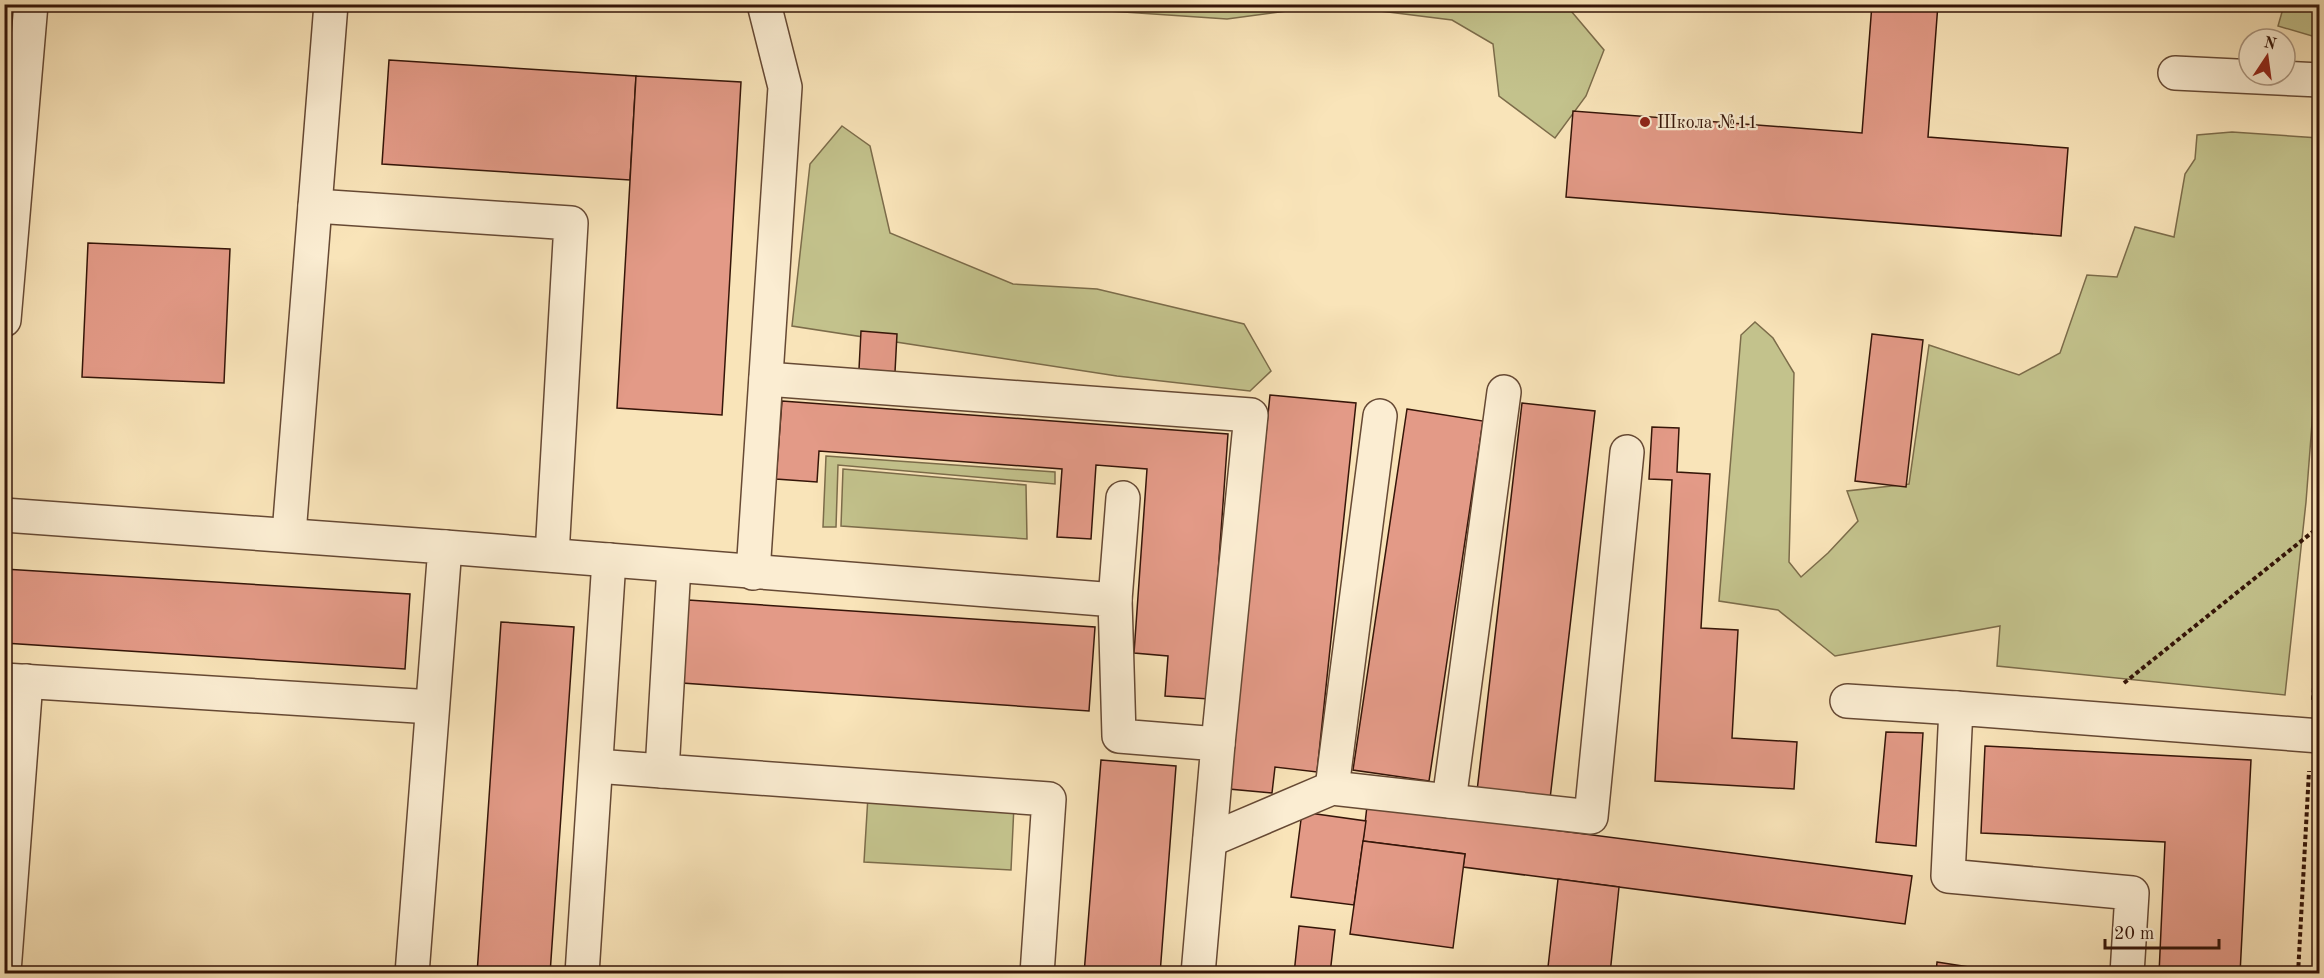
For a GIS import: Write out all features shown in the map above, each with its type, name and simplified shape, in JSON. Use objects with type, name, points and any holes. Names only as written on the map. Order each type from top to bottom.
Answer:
[{"type":"lane","points":[[4,320],[31,4]]},
{"type":"lane","points":[[289,534],[331,4]]},
{"type":"lane","points":[[753,573],[785,87],[764,4]]},
{"type":"lane","points":[[2175,73],[2319,80]]},
{"type":"lane","points":[[315,206],[572,223],[552,555]]},
{"type":"lane","points":[[766,379],[1251,416],[1218,744],[1198,974]]},
{"type":"lane","points":[[1449,801],[1504,392]]},
{"type":"lane","points":[[1332,788],[1380,416]]},
{"type":"lane","points":[[1210,840],[1332,788],[1591,817],[1628,453]]},
{"type":"lane","points":[[1123,498],[1115,600],[1119,736],[1218,744]]},
{"type":"lane","points":[[4,515],[289,534],[753,573],[1115,600]]},
{"type":"lane","points":[[412,974],[445,547]]},
{"type":"lane","points":[[582,974],[609,560]]},
{"type":"lane","points":[[662,771],[675,566]]},
{"type":"lane","points":[[4,972],[15,680],[432,708]]},
{"type":"lane","points":[[1846,702],[1956,708],[2315,736]]},
{"type":"lane","points":[[1956,708],[1948,876],[2132,892],[2127,974]]},
{"type":"lane","points":[[596,766],[1049,799],[1037,974]]},
{"type":"path","points":[[2080,718],[2319,525]]},
{"type":"path","points":[[2298,974],[2315,736],[2319,612]]},
{"type":"shaded area","points":[[1020,5],[1332,5],[1227,19]]},
{"type":"shaded area","points":[[1332,5],[1566,5],[1604,50],[1586,96],[1555,138],[1499,96],[1493,44],[1452,20]]},
{"type":"shaded area","points":[[2284,5],[2319,5],[2319,38],[2297,32],[2297,27],[2278,26]]},
{"type":"shaded area","points":[[842,126],[870,146],[890,233],[1013,284],[1097,289],[1244,324],[1271,371],[1250,391],[1117,376],[792,326],[810,164]]},
{"type":"shaded area","points":[[2232,132],[2319,138],[2319,332],[2306,502],[2285,695],[1997,666],[2000,626],[1835,656],[1778,610],[1719,601],[1741,335],[1755,322],[1773,338],[1794,373],[1789,562],[1801,577],[1828,553],[1858,521],[1847,491],[1909,484],[1929,345],[2019,375],[2060,353],[2087,275],[2117,277],[2135,227],[2174,237],[2185,174],[2195,159],[2197,135]]},
{"type":"shaded area","points":[[826,456],[1055,472],[1055,484],[838,465],[836,527],[823,527]]},
{"type":"shaded area","points":[[843,469],[1026,485],[1027,539],[841,526]]},
{"type":"shaded area","points":[[2319,758],[2319,864],[2313,847]]},
{"type":"shaded area","points":[[868,796],[1014,805],[1011,870],[864,862]]},
{"type":"building","name":"Школа №11","points":[[1872,4],[1938,4],[1928,137],[2068,148],[2061,236],[1566,197],[1573,111],[1862,133]]},
{"type":"building","points":[[389,60],[636,76],[630,180],[382,164]]},
{"type":"building","points":[[636,76],[741,82],[722,415],[617,408]]},
{"type":"building","points":[[88,243],[230,249],[224,383],[82,377]]},
{"type":"building","points":[[861,331],[897,334],[895,372],[859,369]]},
{"type":"building","points":[[1872,334],[1923,340],[1906,487],[1855,481]]},
{"type":"building","points":[[1270,395],[1356,403],[1317,772],[1275,767],[1272,793],[1229,789]]},
{"type":"building","points":[[782,401],[1228,434],[1209,699],[1165,696],[1168,656],[1134,653],[1147,469],[1096,465],[1091,539],[1057,537],[1062,469],[819,451],[817,482],[776,479]]},
{"type":"building","points":[[1522,403],[1595,411],[1550,799],[1477,791]]},
{"type":"building","points":[[1407,409],[1483,421],[1429,781],[1353,770]]},
{"type":"building","points":[[1652,427],[1679,428],[1677,472],[1710,474],[1701,628],[1738,630],[1732,738],[1797,742],[1794,789],[1655,781],[1672,480],[1649,479]]},
{"type":"building","points":[[4,569],[410,594],[405,669],[4,643]]},
{"type":"building","points":[[688,600],[1095,627],[1089,711],[682,683]]},
{"type":"building","points":[[501,622],[574,627],[550,974],[477,974]]},
{"type":"building","points":[[1886,732],[1923,733],[1916,846],[1876,842]]},
{"type":"building","points":[[1985,746],[2251,760],[2240,974],[2159,974],[2165,842],[1981,833]]},
{"type":"building","points":[[1101,760],[1176,766],[1160,974],[1084,974]]},
{"type":"building","points":[[1367,806],[1912,876],[1905,924],[1463,867],[1465,854],[1363,841]]},
{"type":"building","points":[[1302,812],[1366,821],[1354,905],[1291,897]]},
{"type":"building","points":[[1363,841],[1465,854],[1453,948],[1350,934]]},
{"type":"building","points":[[1558,879],[1619,887],[1610,974],[1548,967]]},
{"type":"building","points":[[1299,926],[1335,930],[1330,974],[1294,974]]},
{"type":"building","points":[[1937,962],[1994,971],[1994,974],[1936,974]]},
{"type":"place","name":"Школа №11","points":[[1645,122]]}]
